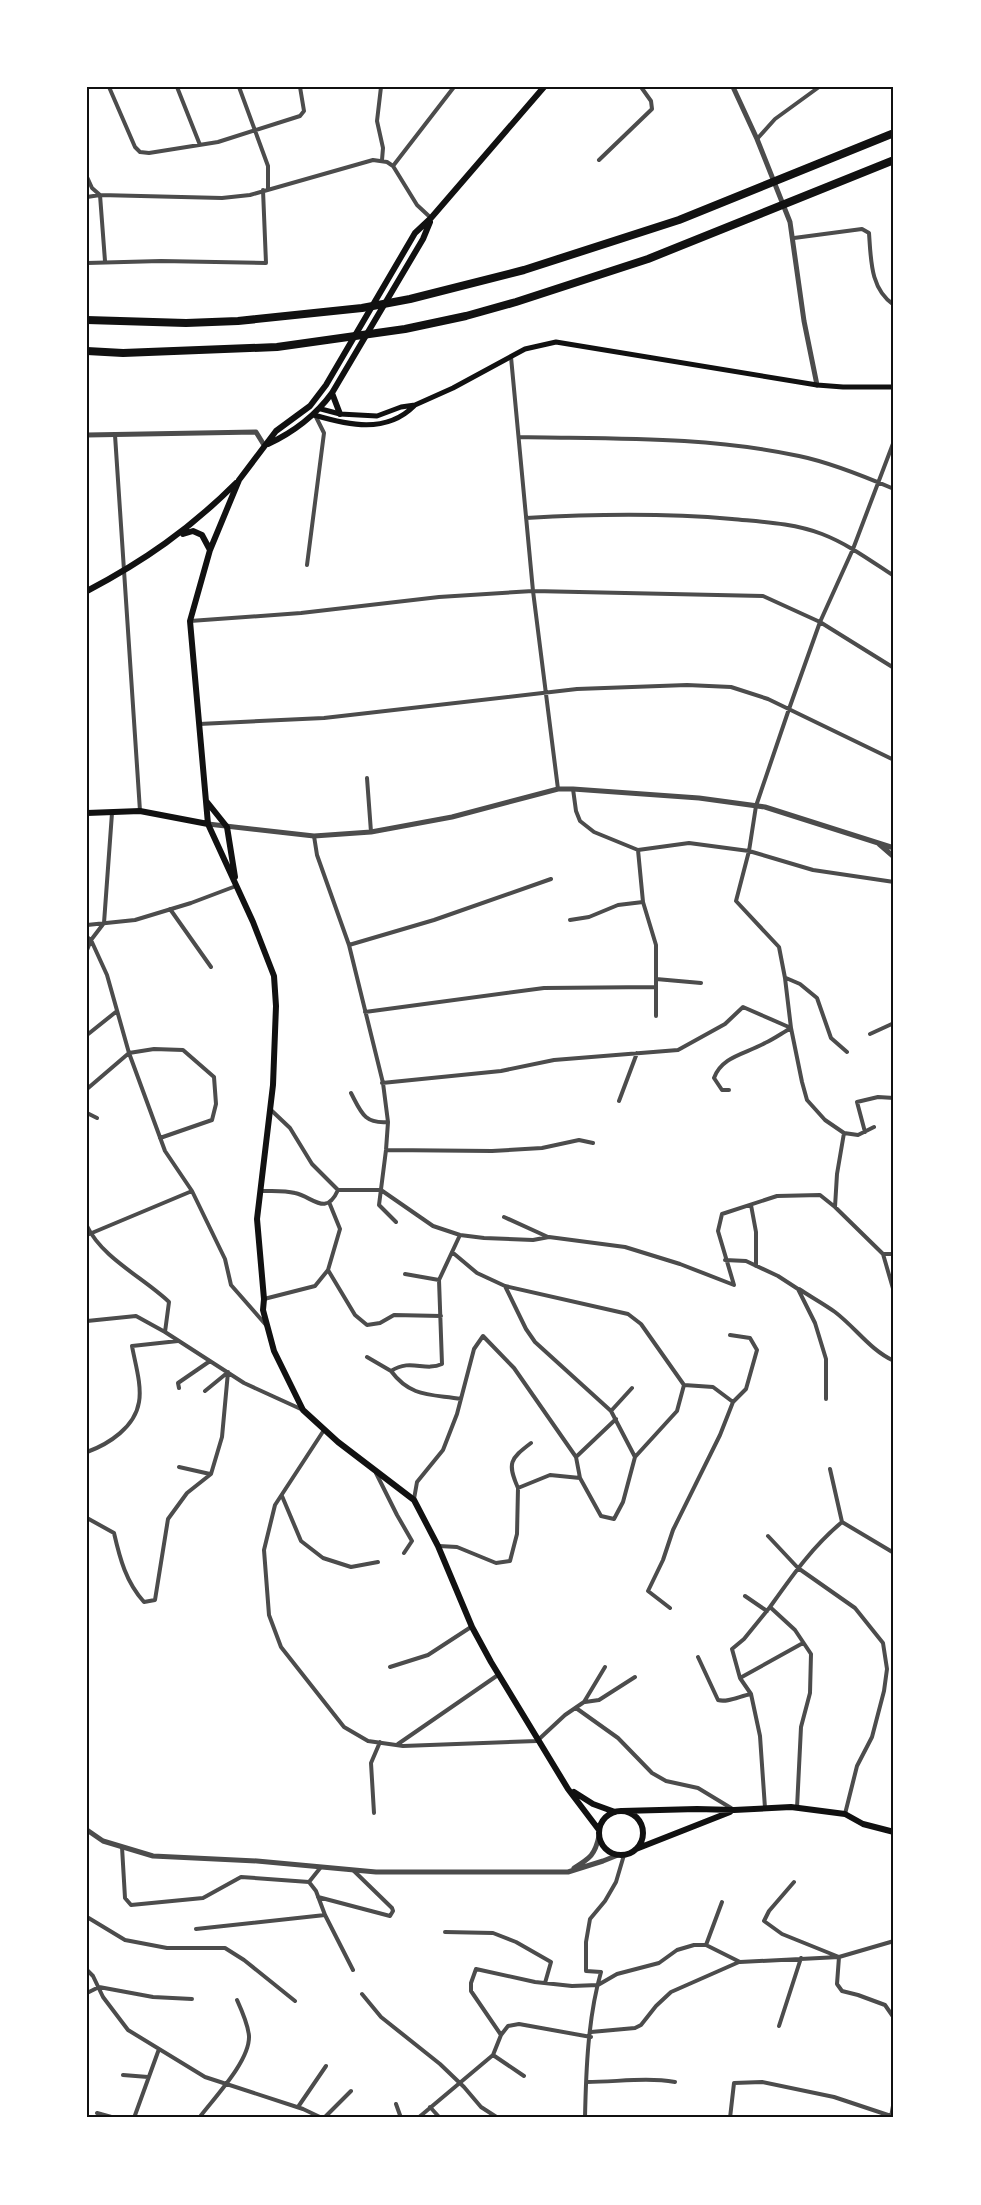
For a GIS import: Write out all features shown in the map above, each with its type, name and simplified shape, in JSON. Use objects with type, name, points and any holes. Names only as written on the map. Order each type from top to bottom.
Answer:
[{"type":"highway","points":[[87,320],[186,323],[238,321],[330,312],[410,299],[524,270],[679,219],[894,133]]},
{"type":"highway","points":[[87,351],[123,353],[277,347],[394,331],[466,316],[648,259],[894,160]]},
{"type":"main road","points":[[87,591],[124,571],[179,535],[239,480],[276,431],[310,406],[326,385],[415,232],[431,218],[544,87]]},
{"type":"main road","points":[[264,445],[280,439],[321,409],[423,239],[431,218]]},
{"type":"main road","points":[[310,406],[340,414],[377,416],[401,407],[415,405],[453,388],[525,349],[556,342],[817,385],[894,387]]},
{"type":"main road","points":[[332,393],[340,414]]},
{"type":"main road","points":[[314,415],[347,424],[368,425],[393,421],[405,415],[415,405]]},
{"type":"main road","points":[[239,480],[210,550],[190,621],[208,824],[253,922],[274,976],[274,1051],[270,1110],[257,1219],[263,1310],[274,1351],[303,1410],[324,1430],[414,1500],[438,1546],[472,1627],[498,1675],[537,1741],[599,1833],[603,1846],[612,1853],[621,1855],[734,1810]]},
{"type":"main road","points":[[179,535],[193,531],[202,535],[210,550]]},
{"type":"main road","points":[[206,800],[227,826],[236,886]]},
{"type":"main road","points":[[87,813],[140,811],[208,824]]},
{"type":"main road","points":[[568,1789],[583,1799],[635,1816],[642,1829],[640,1843],[635,1849]]},
{"type":"main road","points":[[599,1833],[604,1818],[619,1811],[765,1808],[797,1808],[845,1814],[863,1824],[894,1832]]},
{"type":"street","points":[[109,87],[135,147],[140,152],[149,153],[200,145],[255,131],[303,114],[300,87]]},
{"type":"street","points":[[177,87],[200,145]]},
{"type":"street","points":[[239,87],[268,166],[268,189]]},
{"type":"street","points":[[381,87],[377,121],[383,148],[382,160]]},
{"type":"street","points":[[393,166],[454,87]]},
{"type":"street","points":[[599,160],[652,109],[651,101],[641,87]]},
{"type":"street","points":[[733,87],[757,139],[790,222],[804,321],[817,385]]},
{"type":"street","points":[[757,139],[775,119],[816,88]]},
{"type":"street","points":[[87,197],[100,195],[222,198],[249,195],[374,160],[382,160],[393,166],[417,205],[431,218]]},
{"type":"street","points":[[87,177],[92,188],[100,195],[105,261]]},
{"type":"street","points":[[87,263],[105,261],[266,263],[263,190]]},
{"type":"street","points":[[794,238],[866,230],[869,233],[873,270],[879,289],[885,299],[894,305]]},
{"type":"street","points":[[511,357],[533,591],[558,789]]},
{"type":"street","points":[[307,565],[324,433],[314,415]]},
{"type":"street","points":[[87,435],[256,432],[264,445]]},
{"type":"street","points":[[115,435],[140,811]]},
{"type":"street","points":[[519,437],[685,439],[745,446],[801,456],[894,489]]},
{"type":"street","points":[[874,1127],[858,1135],[844,1133],[825,1120],[807,1100],[779,947],[736,901],[749,851],[756,806],[789,709],[820,622],[853,549],[894,441]]},
{"type":"street","points":[[526,518],[596,515],[696,516],[787,524],[823,535],[853,549],[894,576]]},
{"type":"street","points":[[190,621],[301,614],[439,597],[533,591],[763,596],[820,622],[894,668]]},
{"type":"street","points":[[198,724],[324,718],[545,692],[642,687],[731,687],[768,699],[894,760]]},
{"type":"street","points":[[367,778],[371,832]]},
{"type":"street","points":[[208,824],[314,836],[371,832],[452,817],[558,789],[573,789],[699,798],[756,806],[894,848]]},
{"type":"street","points":[[573,789],[580,821],[594,832],[638,850],[689,843],[749,851],[813,870],[894,882]]},
{"type":"street","points":[[87,950],[89,939],[104,923],[112,812]]},
{"type":"street","points":[[314,836],[317,855],[349,945],[382,1083],[388,1122],[387,1150],[379,1205],[396,1222]]},
{"type":"street","points":[[878,843],[894,857]]},
{"type":"street","points":[[638,850],[643,902],[656,945],[656,1016]]},
{"type":"street","points":[[887,882],[894,878]]},
{"type":"street","points":[[349,945],[434,920],[551,879]]},
{"type":"street","points":[[87,925],[135,920],[236,886]]},
{"type":"street","points":[[570,920],[589,918],[618,905],[643,902]]},
{"type":"street","points":[[170,909],[211,967]]},
{"type":"street","points":[[89,939],[107,975],[129,1053],[165,1151],[192,1191],[225,1259],[231,1285],[268,1328]]},
{"type":"street","points":[[785,978],[800,984],[817,998],[831,1038],[847,1052]]},
{"type":"street","points":[[656,979],[701,984]]},
{"type":"street","points":[[365,1012],[544,988],[656,987]]},
{"type":"street","points":[[382,1083],[501,1071],[554,1060],[678,1050],[725,1024],[743,1007],[792,1028]]},
{"type":"street","points":[[87,1035],[117,1011]]},
{"type":"street","points":[[870,1034],[894,1023]]},
{"type":"street","points":[[729,1090],[722,1090],[714,1078],[718,1067],[735,1056],[764,1044],[792,1028]]},
{"type":"street","points":[[87,1089],[129,1053],[154,1049],[183,1050],[214,1077],[216,1104],[212,1120],[160,1138]]},
{"type":"street","points":[[618,1101],[637,1053]]},
{"type":"street","points":[[351,1093],[366,1119],[377,1123],[388,1122]]},
{"type":"street","points":[[865,1132],[857,1102],[878,1097],[894,1098]]},
{"type":"street","points":[[270,1110],[290,1128],[312,1164],[338,1190],[381,1190],[433,1226],[460,1235],[523,1240],[549,1238],[625,1247],[680,1264],[734,1286],[718,1231],[722,1214],[777,1196],[820,1194],[883,1254],[894,1292]]},
{"type":"street","points":[[87,1113],[98,1118]]},
{"type":"street","points":[[835,1207],[837,1174],[844,1133]]},
{"type":"street","points":[[387,1150],[492,1151],[542,1148],[579,1140],[593,1143]]},
{"type":"street","points":[[261,1191],[296,1193],[319,1204],[335,1198],[338,1190]]},
{"type":"street","points":[[89,1234],[192,1191]]},
{"type":"street","points":[[264,1299],[315,1286],[327,1270],[339,1229],[328,1202]]},
{"type":"street","points":[[751,1205],[756,1232],[756,1266]]},
{"type":"street","points":[[504,1217],[549,1238]]},
{"type":"street","points":[[87,1226],[89,1234],[115,1259],[169,1302],[165,1332]]},
{"type":"street","points":[[391,1371],[400,1365],[435,1367],[442,1364],[439,1280],[460,1235]]},
{"type":"street","points":[[452,1252],[477,1273],[505,1286],[628,1314],[641,1324],[684,1385]]},
{"type":"street","points":[[883,1254],[894,1254]]},
{"type":"street","points":[[725,1260],[746,1261],[778,1276],[836,1313],[883,1356],[894,1361]]},
{"type":"street","points":[[327,1270],[355,1316],[367,1325],[380,1323],[394,1315],[441,1316]]},
{"type":"street","points":[[405,1274],[439,1280]]},
{"type":"street","points":[[505,1286],[535,1342],[611,1411],[634,1457]]},
{"type":"street","points":[[798,1289],[815,1323],[826,1359],[826,1399]]},
{"type":"street","points":[[87,1321],[136,1316],[244,1383],[303,1410]]},
{"type":"street","points":[[669,1608],[648,1591],[663,1560],[673,1530],[720,1435],[733,1402],[746,1389],[757,1350],[750,1338],[730,1335]]},
{"type":"street","points":[[414,1500],[417,1482],[443,1450],[461,1399],[474,1348],[483,1336],[514,1368],[576,1457],[580,1478],[601,1516],[614,1519],[623,1502],[634,1457],[677,1411],[684,1385]]},
{"type":"street","points":[[87,1452],[102,1446],[127,1428],[139,1402],[132,1346],[178,1341]]},
{"type":"street","points":[[367,1357],[391,1371],[397,1380],[414,1392],[461,1399]]},
{"type":"street","points":[[178,1388],[178,1383],[210,1361]]},
{"type":"street","points":[[206,1391],[228,1372]]},
{"type":"street","points":[[87,1518],[114,1533],[122,1566],[135,1592],[144,1602],[155,1600],[168,1519],[187,1493],[211,1474],[222,1437],[228,1372]]},
{"type":"street","points":[[684,1385],[713,1387],[733,1402]]},
{"type":"street","points":[[611,1411],[632,1388]]},
{"type":"street","points":[[576,1457],[616,1419]]},
{"type":"street","points":[[324,1430],[275,1505],[264,1551],[269,1615],[281,1647],[344,1727],[368,1741],[398,1744],[537,1741],[565,1715],[584,1702],[605,1667]]},
{"type":"street","points":[[438,1546],[457,1547],[496,1563],[510,1561],[517,1534],[518,1488],[511,1474],[511,1464],[517,1454],[531,1443]]},
{"type":"street","points":[[179,1467],[211,1474]]},
{"type":"street","points":[[830,1469],[842,1522],[894,1553]]},
{"type":"street","points":[[374,1470],[412,1541],[404,1553]]},
{"type":"street","points":[[518,1488],[550,1475],[580,1478]]},
{"type":"street","points":[[282,1495],[301,1541],[323,1558],[351,1567],[378,1562]]},
{"type":"street","points":[[765,1808],[760,1736],[751,1694],[740,1678],[732,1649],[744,1639],[769,1609],[821,1540],[842,1522]]},
{"type":"street","points":[[768,1536],[798,1568],[855,1608],[883,1643],[887,1669],[884,1691],[872,1737],[857,1766],[845,1814]]},
{"type":"street","points":[[745,1596],[769,1609],[795,1630],[811,1654],[810,1694],[801,1727],[797,1808]]},
{"type":"street","points":[[390,1667],[428,1655],[472,1627]]},
{"type":"street","points":[[740,1678],[803,1643]]},
{"type":"street","points":[[698,1657],[718,1700],[723,1702],[751,1694]]},
{"type":"street","points":[[398,1744],[498,1675]]},
{"type":"street","points":[[584,1702],[599,1700],[634,1677]]},
{"type":"street","points":[[576,1708],[618,1738],[652,1773],[666,1781],[698,1788],[734,1810]]},
{"type":"street","points":[[374,1813],[371,1763],[380,1742]]},
{"type":"street","points":[[87,1830],[103,1841],[153,1856],[257,1861],[376,1872],[568,1872],[621,1855],[616,1882],[605,1901],[590,1918],[586,1942],[586,1971],[602,1972],[591,2035],[585,2118]]},
{"type":"street","points":[[568,1872],[589,1858],[596,1850],[599,1833]]},
{"type":"street","points":[[122,1846],[125,1898],[131,1905],[203,1898],[241,1877],[309,1882]]},
{"type":"street","points":[[309,1882],[321,1867]]},
{"type":"street","points":[[318,1897],[390,1916],[392,1908],[354,1870]]},
{"type":"street","points":[[309,1882],[353,1970]]},
{"type":"street","points":[[794,1882],[769,1911],[764,1921],[782,1934],[839,1957]]},
{"type":"street","points":[[706,1945],[722,1902]]},
{"type":"street","points":[[196,1929],[325,1915]]},
{"type":"street","points":[[87,1917],[125,1940],[167,1948],[225,1948],[295,2001]]},
{"type":"street","points":[[445,1932],[493,1933],[526,1947],[551,1962],[545,1983]]},
{"type":"street","points":[[418,2118],[494,2055],[501,2035],[508,2026],[519,2024],[591,2035],[635,2028],[641,2025],[671,1992],[740,1962],[839,1957],[894,1941]]},
{"type":"street","points":[[501,2035],[471,1991],[476,1969],[572,1986],[598,1985],[617,1974],[659,1963],[677,1950],[694,1945],[706,1945],[740,1962]]},
{"type":"street","points":[[839,1957],[837,1984],[842,1991],[885,2005],[894,2018]]},
{"type":"street","points":[[779,2026],[801,1958]]},
{"type":"street","points":[[87,1970],[93,1976],[103,1997],[128,2030],[205,2077],[298,2107],[323,2118],[351,2091]]},
{"type":"street","points":[[87,1993],[99,1988],[153,1997],[192,1999]]},
{"type":"street","points":[[362,1994],[381,2017],[461,2084],[481,2107],[498,2118]]},
{"type":"street","points":[[199,2118],[226,2084],[248,2050],[249,2034],[237,2000]]},
{"type":"street","points":[[134,2118],[159,2049]]},
{"type":"street","points":[[494,2055],[524,2076]]},
{"type":"street","points":[[298,2107],[326,2066]]},
{"type":"street","points":[[123,2075],[148,2077]]},
{"type":"street","points":[[587,2082],[654,2078],[675,2082]]},
{"type":"street","points":[[730,2118],[734,2083],[762,2082],[834,2097],[891,2117],[894,2100]]},
{"type":"street","points":[[396,2104],[401,2118]]},
{"type":"street","points":[[430,2107],[440,2118]]},
{"type":"street","points":[[97,2113],[115,2118]]}]
